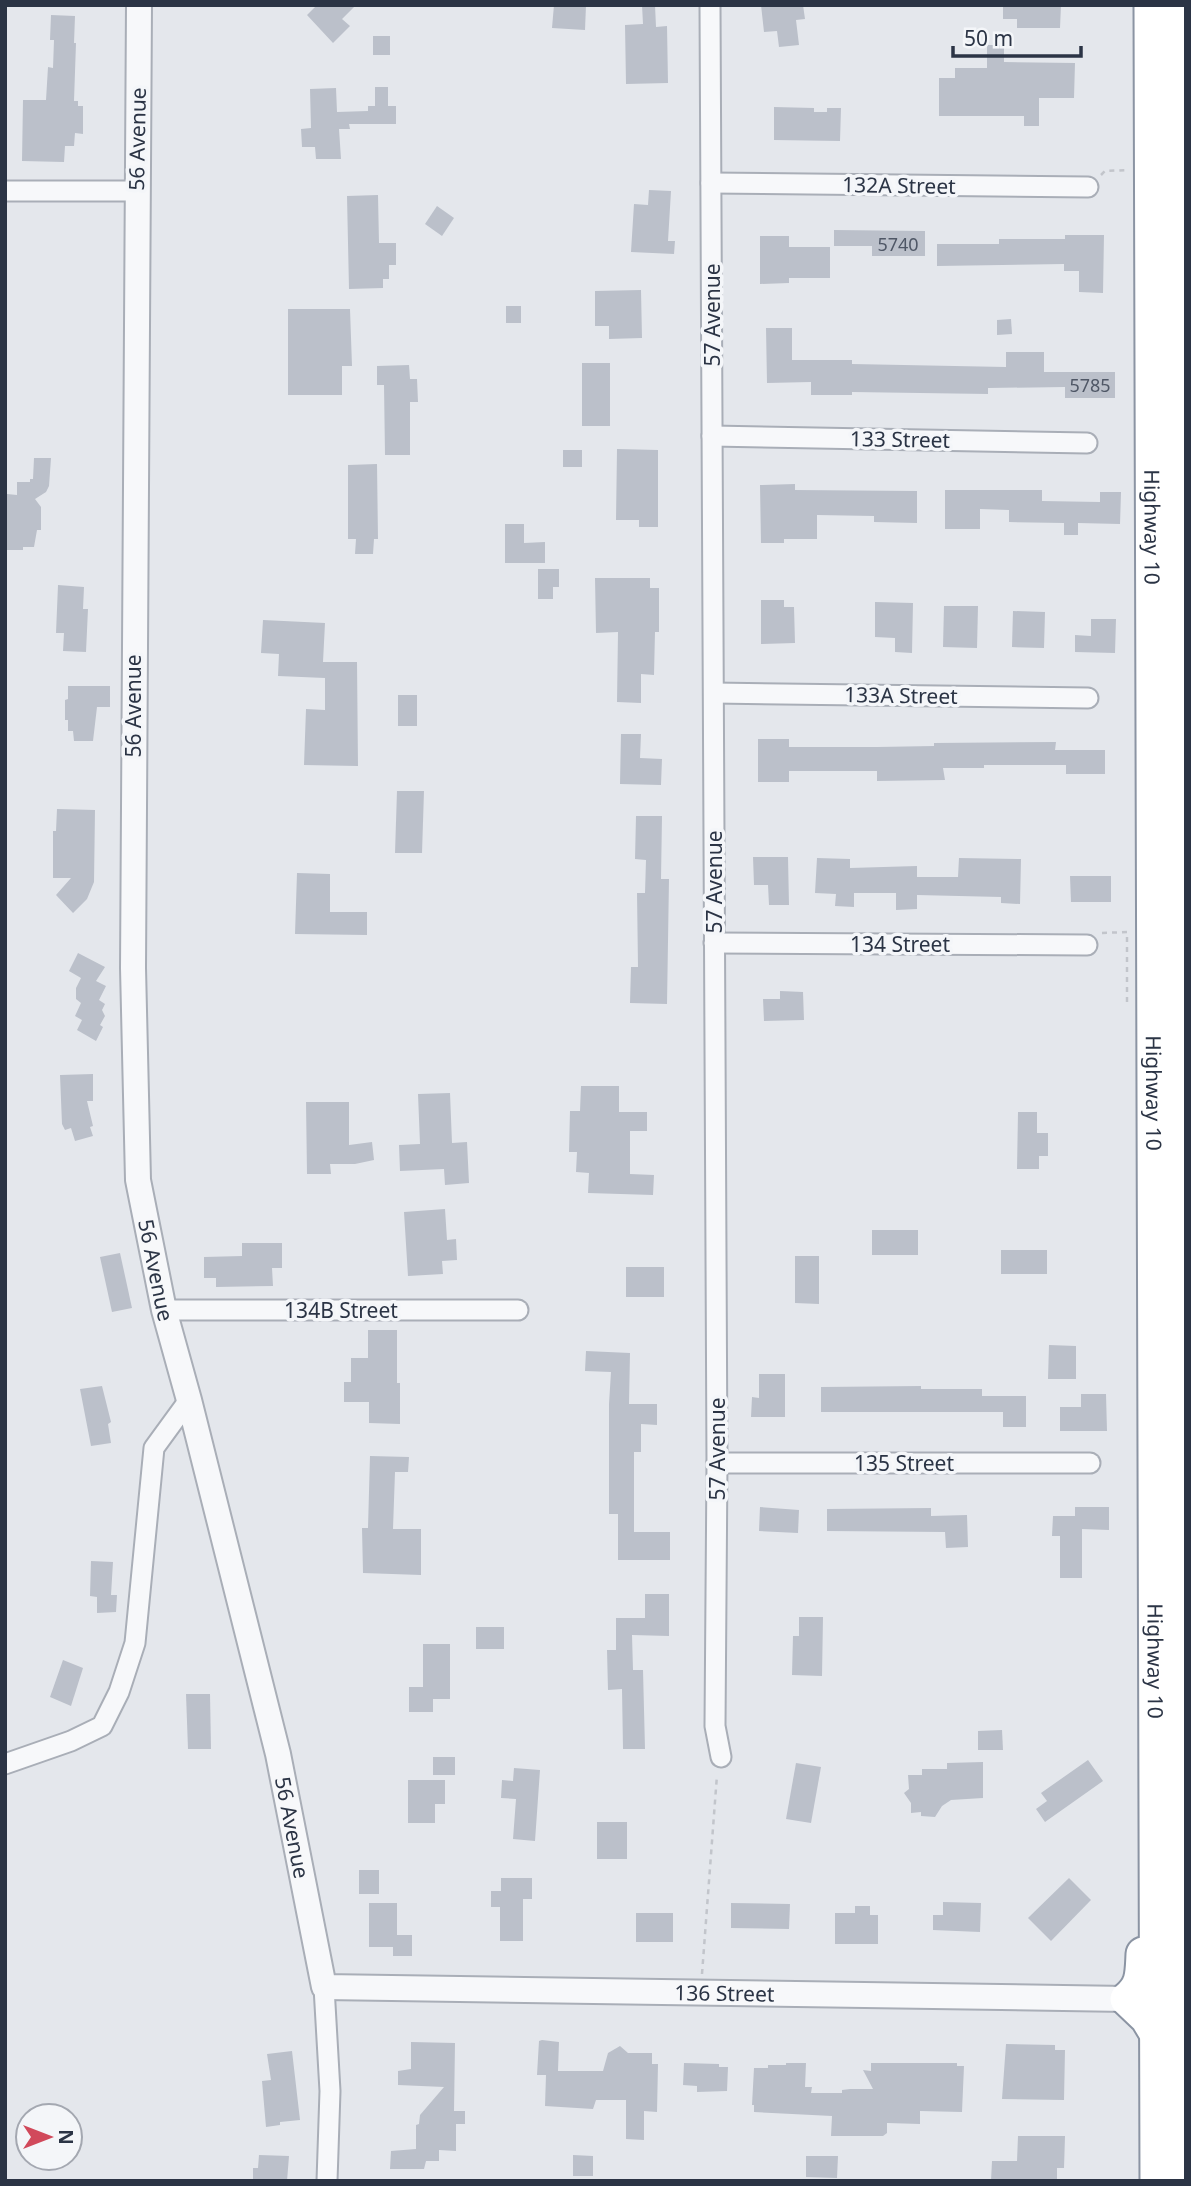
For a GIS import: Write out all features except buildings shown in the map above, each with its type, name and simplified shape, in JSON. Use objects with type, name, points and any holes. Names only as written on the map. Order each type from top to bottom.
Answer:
[{"type":"highway","name":"Highway 10","points":[[1151,5],[1157,2181]]},
{"type":"highway","name":"Highway 10","points":[[1177,5],[1180,467],[1179,1670],[1183,2181]]},
{"type":"highway","points":[[1155,1735],[1144,1763],[1142,1978],[1139,1987],[1127,2000],[1147,2018],[1156,2032]]},
{"type":"street","name":"56 Avenue","points":[[139,5],[133,968],[138,1180],[164,1310],[278,1755],[324,1987],[330,2091],[327,2181]]},
{"type":"street","name":"57 Avenue","points":[[710,5],[717,1463],[715,1726],[719,1766]]},
{"type":"street","name":"132A Street","points":[[711,183],[1093,182]]},
{"type":"street","points":[[5,191],[137,191]]},
{"type":"street","name":"133 Street","points":[[712,436],[1087,443]]},
{"type":"street","name":"133A Street","points":[[714,693],[1087,698]]},
{"type":"street","name":"134 Street","points":[[714,943],[1094,939]]},
{"type":"street","name":"134B Street","points":[[164,1310],[518,1310]]},
{"type":"street","points":[[5,1764],[71,1741],[102,1726],[119,1692],[135,1643],[154,1448],[189,1400]]},
{"type":"street","name":"135 Street","points":[[717,1463],[1090,1463]]},
{"type":"street","name":"136 Street","points":[[324,1987],[1127,2000]]},
{"type":"path","points":[[1093,182],[1105,171],[1131,170]]},
{"type":"path","points":[[1094,939],[1127,932],[1129,1013]]},
{"type":"path","points":[[702,1973],[719,1766]]}]
